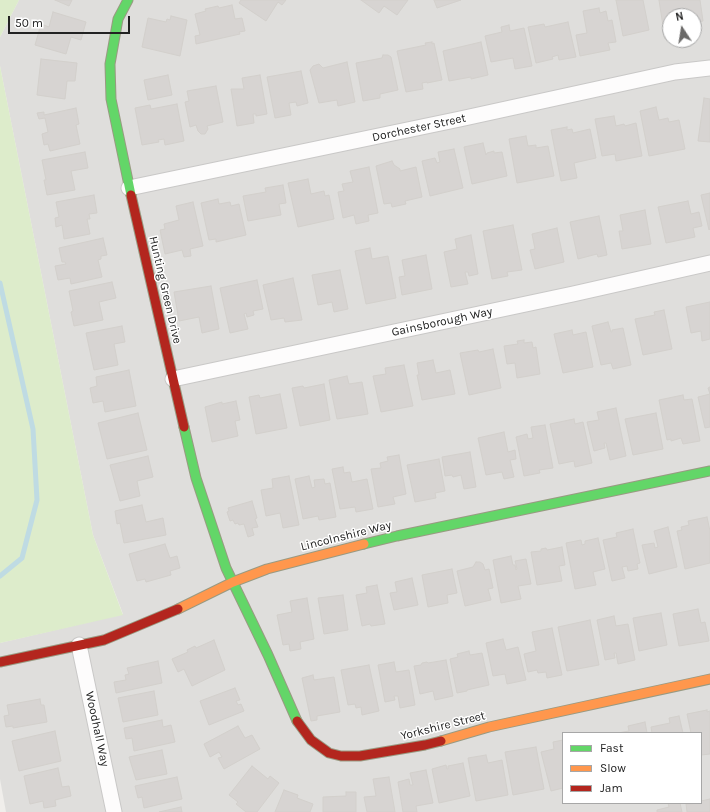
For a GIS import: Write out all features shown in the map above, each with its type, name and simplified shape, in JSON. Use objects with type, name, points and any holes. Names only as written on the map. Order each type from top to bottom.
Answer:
[{"type":"street","name":"Hunting Green Drive","points":[[128,0],[118,20],[110,64],[111,99],[129,188],[196,478],[226,568],[233,582]]},
{"type":"street","name":"Dorchester Street","points":[[129,188],[468,118],[674,72],[710,68]]},
{"type":"street","name":"Gainsborough Way","points":[[173,379],[565,296],[710,263]]},
{"type":"street","name":"Lincolnshire Way","points":[[0,662],[104,640],[188,605],[233,582],[267,569],[397,536],[710,471]]},
{"type":"street","name":"Yorkshire Street","points":[[233,582],[299,725],[311,740],[329,753],[341,756],[360,756],[425,745],[489,727],[710,679]]},
{"type":"street","name":"Woodhall Way","points":[[79,645],[114,812]]},
{"type":"shaded area","points":[[19,0],[710,0],[710,812],[6,812],[0,779],[0,643],[123,614],[93,535],[0,66],[0,37]]},
{"type":"green space","points":[[0,0],[19,0],[0,37]]},
{"type":"green space","points":[[0,66],[93,535],[123,615],[0,643]]},
{"type":"building","points":[[55,0],[72,0],[69,6]]},
{"type":"building","points":[[241,0],[286,0],[282,5],[278,2],[266,21],[239,3]]},
{"type":"building","points":[[361,0],[408,0],[397,15],[384,6],[379,13]]},
{"type":"building","points":[[434,0],[461,0],[437,8]]},
{"type":"building","points":[[616,0],[643,0],[649,30],[623,36]]},
{"type":"building","points":[[659,0],[700,0],[701,8],[662,8],[662,20]]},
{"type":"building","points":[[232,5],[235,19],[242,18],[245,31],[239,32],[240,34],[196,44],[195,36],[200,35],[195,14],[206,11],[205,9]]},
{"type":"building","points":[[599,8],[600,13],[606,11],[608,21],[612,20],[616,42],[608,43],[610,50],[580,56],[576,35],[587,33],[583,11]]},
{"type":"building","points":[[53,12],[86,22],[81,40],[71,37],[66,54],[35,45],[41,24],[49,27]]},
{"type":"building","points":[[171,16],[187,20],[180,56],[142,47],[148,18],[166,22],[167,19],[170,20]]},
{"type":"building","points":[[568,22],[576,57],[559,60],[558,55],[552,57],[553,59],[536,63],[528,27],[544,24],[545,27]]},
{"type":"building","points":[[509,25],[510,31],[524,28],[532,66],[515,69],[513,58],[491,62],[485,36],[502,32],[501,27]]},
{"type":"building","points":[[432,42],[432,44],[434,43],[442,80],[422,83],[423,89],[406,92],[397,51],[426,45],[425,43]]},
{"type":"building","points":[[481,42],[488,75],[471,79],[471,77],[449,81],[443,51]]},
{"type":"building","points":[[383,55],[388,55],[391,57],[398,90],[380,94],[380,98],[363,101],[356,63],[382,58]]},
{"type":"building","points":[[41,59],[77,63],[75,81],[67,81],[65,99],[37,95]]},
{"type":"building","points":[[347,62],[355,102],[338,106],[337,100],[319,103],[310,70],[313,66],[319,64],[323,68]]},
{"type":"building","points":[[301,71],[308,103],[297,106],[296,102],[289,103],[291,115],[275,118],[267,77]]},
{"type":"building","points":[[168,75],[172,95],[148,100],[144,80]]},
{"type":"building","points":[[260,75],[267,114],[256,116],[256,114],[253,114],[254,123],[237,126],[231,89],[244,89],[242,78]]},
{"type":"building","points":[[216,86],[223,122],[207,126],[208,129],[205,134],[201,134],[196,125],[190,127],[185,102],[189,101],[187,91]]},
{"type":"building","points":[[704,98],[710,99],[710,142],[698,141]]},
{"type":"building","points":[[177,104],[184,141],[165,145],[164,139],[158,140],[159,142],[142,145],[135,108],[150,105],[151,109]]},
{"type":"building","points":[[656,107],[659,120],[668,118],[669,122],[679,120],[685,149],[649,156],[640,111]]},
{"type":"building","points":[[76,108],[79,124],[76,125],[80,144],[50,151],[48,144],[44,145],[42,134],[48,132],[45,118],[39,119],[37,113],[44,112],[44,115]]},
{"type":"building","points":[[614,116],[616,126],[624,124],[625,126],[636,123],[642,156],[616,161],[615,154],[602,156],[595,119]]},
{"type":"building","points":[[567,127],[567,130],[572,129],[573,133],[590,129],[596,158],[574,163],[577,178],[561,181],[551,130]]},
{"type":"building","points":[[526,136],[528,146],[536,145],[536,148],[548,146],[554,176],[517,183],[509,139]]},
{"type":"building","points":[[483,143],[486,155],[487,153],[494,151],[494,153],[502,152],[507,176],[472,184],[464,147]]},
{"type":"building","points":[[454,149],[463,188],[430,196],[422,161],[435,158],[437,163],[440,162],[438,152]]},
{"type":"building","points":[[85,152],[88,168],[71,171],[75,190],[47,195],[42,160]]},
{"type":"building","points":[[392,161],[394,165],[400,169],[400,171],[416,167],[422,197],[405,201],[406,204],[392,207],[391,203],[384,204],[376,166]]},
{"type":"building","points":[[369,167],[378,213],[368,215],[369,221],[356,224],[354,215],[343,218],[338,192],[344,191],[342,184],[353,182],[350,171]]},
{"type":"building","points":[[308,179],[311,194],[324,191],[325,196],[329,195],[334,219],[298,227],[288,183]]},
{"type":"building","points":[[283,185],[286,203],[279,204],[281,215],[248,221],[243,196],[266,192],[265,188]]},
{"type":"building","points":[[710,193],[710,229],[709,230],[701,195]]},
{"type":"building","points":[[94,195],[97,213],[89,214],[90,219],[87,219],[90,234],[64,239],[62,225],[56,227],[55,218],[59,217],[56,202]]},
{"type":"building","points":[[218,199],[219,204],[230,202],[231,206],[239,204],[246,235],[216,242],[216,239],[209,240],[201,203]]},
{"type":"building","points":[[688,201],[691,214],[699,212],[702,226],[693,228],[695,237],[666,243],[658,207]]},
{"type":"building","points":[[193,202],[203,246],[190,249],[191,256],[184,257],[182,250],[165,254],[160,230],[165,229],[164,224],[179,220],[176,206]]},
{"type":"building","points":[[645,210],[651,244],[622,249],[619,231],[623,231],[620,215]]},
{"type":"building","points":[[599,216],[607,255],[598,257],[597,254],[578,259],[570,222]]},
{"type":"building","points":[[513,225],[522,270],[507,272],[508,276],[492,279],[483,231]]},
{"type":"building","points":[[557,228],[564,262],[535,269],[530,250],[535,249],[532,234]]},
{"type":"building","points":[[471,235],[478,274],[469,276],[468,272],[465,272],[468,284],[451,287],[444,252],[457,249],[455,239]]},
{"type":"building","points":[[103,238],[107,255],[101,256],[101,259],[98,260],[102,277],[71,284],[70,278],[58,280],[55,266],[66,264],[65,262],[62,262],[59,248]]},
{"type":"building","points":[[370,248],[372,259],[388,256],[396,298],[366,304],[355,251]]},
{"type":"building","points":[[426,255],[432,289],[402,295],[399,277],[405,276],[402,260]]},
{"type":"building","points":[[340,270],[348,309],[334,312],[332,302],[318,305],[312,275]]},
{"type":"building","points":[[293,278],[302,320],[285,322],[284,318],[271,320],[263,285]]},
{"type":"building","points":[[257,280],[263,309],[253,311],[254,315],[247,317],[246,313],[244,314],[248,329],[230,333],[220,288]]},
{"type":"building","points":[[112,282],[116,298],[99,302],[103,320],[74,326],[69,291]]},
{"type":"building","points":[[211,286],[219,329],[202,333],[199,317],[179,321],[174,292]]},
{"type":"building","points":[[710,302],[710,339],[702,341],[701,331],[691,333],[686,307]]},
{"type":"building","points":[[664,310],[672,349],[643,355],[635,319],[655,315],[654,312]]},
{"type":"building","points":[[608,322],[611,332],[612,330],[623,328],[631,365],[613,369],[611,363],[601,365],[592,326]]},
{"type":"building","points":[[122,326],[125,342],[114,344],[118,365],[94,370],[86,333]]},
{"type":"building","points":[[572,330],[573,335],[586,332],[593,367],[563,373],[554,334]]},
{"type":"building","points":[[524,340],[524,343],[532,342],[533,348],[536,347],[540,374],[517,378],[515,363],[507,364],[504,346],[518,344],[517,341]]},
{"type":"building","points":[[493,349],[501,388],[469,395],[460,353],[478,350],[479,352]]},
{"type":"building","points":[[433,360],[436,373],[450,370],[455,394],[422,400],[417,375],[419,375],[417,363]]},
{"type":"building","points":[[404,365],[413,406],[381,412],[373,376],[386,374],[385,368]]},
{"type":"building","points":[[129,370],[136,406],[105,412],[103,401],[93,403],[90,388],[97,386],[96,377]]},
{"type":"building","points":[[347,376],[349,384],[362,382],[368,414],[337,419],[329,380]]},
{"type":"building","points":[[324,384],[330,420],[300,426],[292,388],[303,386],[304,388]]},
{"type":"building","points":[[280,394],[287,428],[256,434],[249,397],[259,395],[260,398]]},
{"type":"building","points":[[710,394],[710,427],[705,428],[698,397]]},
{"type":"building","points":[[683,395],[684,400],[692,399],[700,441],[683,444],[681,438],[671,441],[671,439],[667,440],[659,400]]},
{"type":"building","points":[[236,401],[240,420],[235,421],[238,436],[212,442],[205,407],[222,402],[222,404]]},
{"type":"building","points":[[616,408],[626,456],[610,460],[606,443],[604,443],[605,448],[594,451],[587,422],[599,420],[597,412]]},
{"type":"building","points":[[138,413],[147,450],[107,459],[98,423]]},
{"type":"building","points":[[656,413],[663,449],[633,455],[625,419]]},
{"type":"building","points":[[574,419],[575,424],[583,422],[592,463],[575,467],[574,461],[559,464],[550,424]]},
{"type":"building","points":[[545,425],[553,468],[539,470],[540,473],[524,476],[516,437],[527,434],[528,439],[533,438],[531,427]]},
{"type":"building","points":[[504,432],[508,452],[515,450],[516,459],[510,460],[514,477],[504,479],[502,472],[486,475],[478,438]]},
{"type":"building","points":[[470,452],[476,487],[464,489],[461,475],[453,477],[452,475],[445,476],[442,457]]},
{"type":"building","points":[[399,455],[406,494],[393,497],[395,504],[378,507],[371,469],[381,468],[380,463],[388,461],[387,457]]},
{"type":"building","points":[[148,456],[153,477],[137,481],[140,496],[120,501],[110,465]]},
{"type":"building","points":[[439,459],[445,491],[435,493],[436,498],[415,502],[407,465]]},
{"type":"building","points":[[343,467],[344,473],[350,472],[352,482],[367,479],[373,509],[356,512],[355,507],[340,509],[332,469]]},
{"type":"building","points":[[289,476],[299,525],[283,528],[280,513],[266,516],[261,490],[273,488],[272,479]]},
{"type":"building","points":[[309,476],[312,488],[315,487],[314,480],[324,479],[325,484],[330,483],[336,517],[319,520],[318,516],[303,519],[295,479]]},
{"type":"building","points":[[252,501],[258,527],[252,528],[254,535],[248,537],[244,524],[239,525],[238,523],[235,524],[233,520],[230,521],[227,512],[229,511],[228,508]]},
{"type":"building","points":[[142,505],[146,522],[163,518],[166,535],[124,543],[120,523],[117,524],[115,511]]},
{"type":"building","points":[[707,517],[710,531],[710,563],[685,569],[677,531],[682,530],[681,527],[689,525],[688,521]]},
{"type":"building","points":[[668,527],[677,567],[649,574],[642,545],[654,543],[655,548],[658,547],[654,531]]},
{"type":"building","points":[[633,529],[640,563],[637,564],[638,569],[628,571],[627,566],[622,567],[625,578],[612,581],[603,540],[617,537],[616,533]]},
{"type":"building","points":[[598,538],[605,569],[593,572],[596,585],[575,589],[566,543],[581,540],[582,545],[585,544],[585,541]]},
{"type":"building","points":[[165,544],[170,558],[177,556],[180,568],[170,571],[171,575],[146,582],[145,579],[137,581],[129,554]]},
{"type":"building","points":[[562,547],[565,565],[559,566],[562,581],[537,585],[531,552],[541,551],[541,549],[546,548],[547,550]]},
{"type":"building","points":[[511,556],[516,570],[515,561],[526,559],[531,584],[518,586],[521,599],[501,603],[493,560]]},
{"type":"building","points":[[476,562],[483,564],[485,570],[489,569],[493,588],[488,589],[491,600],[465,606],[457,571],[473,567]]},
{"type":"building","points":[[452,569],[457,593],[447,595],[448,603],[428,607],[422,575]]},
{"type":"building","points":[[412,578],[418,605],[394,610],[390,593],[397,592],[395,582]]},
{"type":"building","points":[[377,585],[385,624],[371,626],[370,624],[362,626],[356,595],[367,593],[366,587]]},
{"type":"building","points":[[343,595],[348,630],[324,634],[318,598]]},
{"type":"building","points":[[307,598],[314,639],[300,642],[301,649],[290,651],[289,644],[283,645],[277,615],[292,612],[290,601]]},
{"type":"building","points":[[698,609],[701,623],[705,622],[709,641],[679,646],[673,614]]},
{"type":"building","points":[[661,613],[667,645],[639,651],[633,618]]},
{"type":"building","points":[[614,616],[616,626],[628,624],[635,660],[618,664],[616,653],[614,653],[615,658],[605,660],[597,620]]},
{"type":"building","points":[[590,620],[599,665],[567,671],[558,627]]},
{"type":"building","points":[[552,628],[562,675],[547,678],[546,672],[538,673],[537,670],[528,672],[524,654],[536,651],[532,632]]},
{"type":"building","points":[[503,639],[506,650],[518,647],[526,680],[507,684],[505,674],[493,676],[486,643]]},
{"type":"building","points":[[214,640],[225,670],[192,686],[184,669],[178,672],[172,659],[188,652],[187,650],[195,646],[196,648]]},
{"type":"building","points":[[469,651],[470,655],[482,653],[489,685],[457,693],[450,659],[458,657],[457,654]]},
{"type":"building","points":[[446,660],[453,696],[435,700],[433,691],[420,694],[414,666],[427,662]]},
{"type":"building","points":[[158,661],[162,683],[116,693],[114,682],[126,680],[125,675],[129,674],[127,668]]},
{"type":"building","points":[[394,662],[396,672],[409,670],[415,705],[400,708],[398,696],[394,696],[395,700],[385,702],[378,665]]},
{"type":"building","points":[[369,665],[379,711],[362,715],[361,707],[356,708],[355,704],[348,705],[341,670]]},
{"type":"building","points":[[313,675],[314,680],[334,677],[340,712],[317,716],[317,720],[311,721],[302,678]]},
{"type":"building","points":[[235,688],[240,700],[236,701],[238,705],[241,704],[244,711],[209,725],[200,701]]},
{"type":"building","points":[[154,691],[158,715],[123,722],[118,698]]},
{"type":"building","points":[[40,699],[41,705],[44,705],[47,722],[13,728],[13,726],[6,727],[4,716],[9,715],[7,705]]},
{"type":"building","points":[[707,710],[707,712],[710,711],[710,754],[702,755],[702,732],[691,732],[687,714]]},
{"type":"building","points":[[679,716],[683,732],[652,732],[651,727],[670,723],[669,718]]},
{"type":"building","points":[[162,720],[163,727],[171,725],[175,742],[134,751],[132,738],[126,739],[124,728]]},
{"type":"building","points":[[645,722],[647,732],[624,732],[629,731],[628,726]]},
{"type":"building","points":[[238,726],[245,738],[252,735],[260,749],[224,769],[218,758],[222,757],[219,752],[210,757],[204,744]]},
{"type":"building","points":[[55,731],[61,761],[19,771],[12,741]]},
{"type":"building","points":[[562,740],[562,788],[551,791],[541,752],[554,749],[553,742]]},
{"type":"building","points":[[536,747],[544,789],[513,795],[505,752]]},
{"type":"building","points":[[162,750],[167,774],[136,780],[129,757]]},
{"type":"building","points":[[486,755],[488,763],[502,760],[508,795],[476,801],[468,758]]},
{"type":"building","points":[[463,763],[470,796],[439,803],[432,769],[446,765],[448,769],[448,766]]},
{"type":"building","points":[[252,766],[268,779],[270,776],[279,783],[257,812],[246,812],[236,804],[238,802],[229,795]]},
{"type":"building","points":[[58,768],[62,787],[69,786],[71,796],[55,800],[56,806],[44,808],[43,801],[30,804],[24,776]]},
{"type":"building","points":[[426,770],[433,803],[416,806],[417,812],[403,812],[398,782],[409,779],[410,785],[413,785],[410,773]]},
{"type":"building","points":[[177,777],[182,799],[144,808],[142,797],[138,798],[135,786]]},
{"type":"building","points":[[389,777],[395,812],[367,812],[364,797],[376,796],[373,779]]},
{"type":"building","points":[[284,790],[298,795],[297,798],[313,804],[310,812],[275,812]]},
{"type":"building","points":[[346,792],[356,792],[356,812],[323,812],[323,797],[346,796]]},
{"type":"building","points":[[710,799],[710,812],[687,812],[686,804],[702,804],[702,801]]},
{"type":"building","points":[[668,804],[680,804],[682,812],[657,812],[657,810],[669,807]]},
{"type":"building","points":[[181,807],[182,812],[159,812]]},
{"type":"waterway","points":[[0,283],[33,429],[37,500],[22,558],[0,576]]},
{"type":"traffic: fast","points":[[128,0],[118,19],[110,64],[111,99],[131,195]]},
{"type":"traffic: fast","points":[[184,427],[196,478],[226,568],[268,655],[297,721]]},
{"type":"traffic: fast","points":[[364,544],[710,471]]},
{"type":"traffic: slow","points":[[178,609],[233,582],[267,569],[364,544]]},
{"type":"traffic: slow","points":[[441,741],[489,727],[710,679]]},
{"type":"traffic: jam","points":[[131,195],[184,427]]},
{"type":"traffic: jam","points":[[0,662],[104,640],[178,609]]},
{"type":"traffic: jam","points":[[297,721],[311,740],[329,753],[341,756],[360,756],[441,741]]}]
